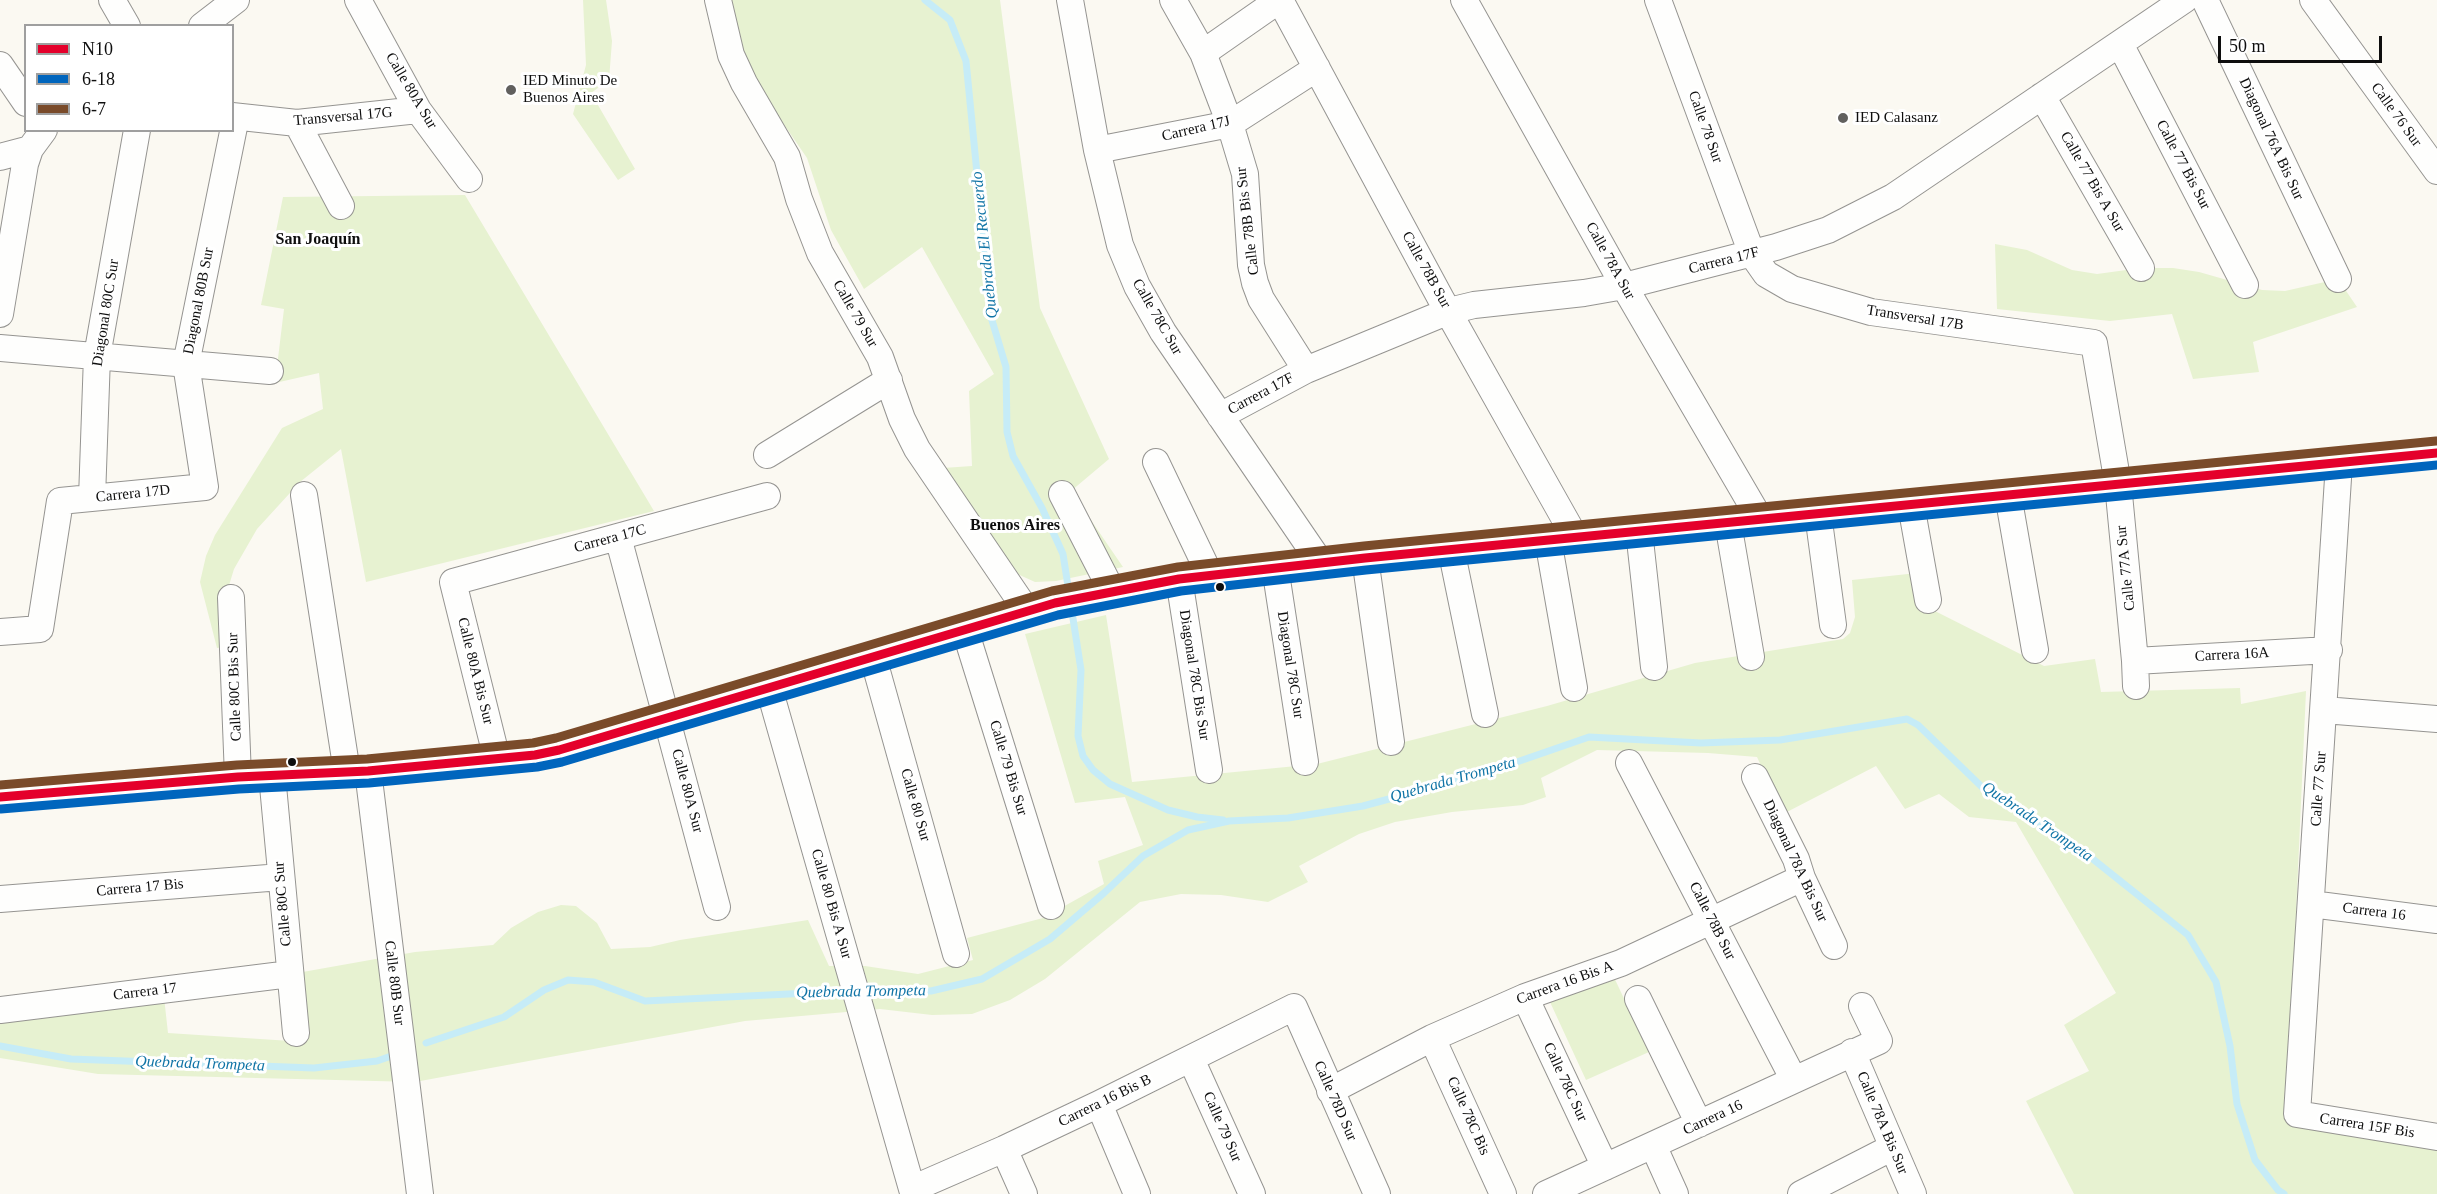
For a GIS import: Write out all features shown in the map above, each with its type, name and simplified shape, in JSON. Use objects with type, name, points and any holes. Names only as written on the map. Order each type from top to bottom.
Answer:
[{"type":"street","points":[[112,0],[126,24]]},
{"type":"street","points":[[205,24],[236,0]]},
{"type":"street","name":"Calle 80A Sur","points":[[358,0],[418,110],[469,179]]},
{"type":"street","name":"Calle 79 Sur","points":[[718,0],[731,55],[744,83],[787,157],[802,209],[820,253],[862,322],[917,449],[1027,611]]},
{"type":"street","name":"Calle 78C Sur","points":[[1070,0],[1097,150],[1120,245],[1137,286],[1163,332],[1320,562]]},
{"type":"street","name":"Calle 78B Bis Sur","points":[[1173,0],[1203,53],[1230,124],[1245,174],[1251,265],[1255,283],[1261,299],[1306,370]]},
{"type":"street","points":[[1203,53],[1280,0]]},
{"type":"street","name":"Calle 78B Sur","points":[[1280,0],[1575,537]]},
{"type":"street","name":"Calle 78A Sur","points":[[1464,0],[1624,286],[1760,519]]},
{"type":"street","name":"Calle 78 Sur","points":[[1658,0],[1752,254]]},
{"type":"street","name":"Carrera 17F","points":[[1220,416],[1306,370],[1449,311],[1474,305],[1584,293],[1624,286],[1752,254],[1828,230],[1893,197],[2184,0]]},
{"type":"street","name":"Diagonal 76A Bis Sur","points":[[2205,0],[2337,279]]},
{"type":"street","name":"Calle 76 Sur","points":[[2313,0],[2437,171]]},
{"type":"street","name":"Calle 77 Bis Sur","points":[[2120,44],[2246,285]]},
{"type":"street","points":[[0,65],[24,100]]},
{"type":"street","name":"Carrera 17J","points":[[1097,150],[1230,124],[1317,68]]},
{"type":"street","name":"Calle 77 Bis A Sur","points":[[2042,96],[2141,268]]},
{"type":"street","name":"Transversal 17G","points":[[234,116],[297,123],[418,110]]},
{"type":"street","points":[[297,123],[341,206]]},
{"type":"street","name":"Diagonal 80C Sur","points":[[92,498],[97,356],[137,132]]},
{"type":"street","name":"Diagonal 80B Sur","points":[[205,487],[186,364],[231,132]]},
{"type":"street","points":[[0,157],[37,140]]},
{"type":"street","points":[[0,314],[25,164],[37,140]]},
{"type":"street","name":"Transversal 17B","points":[[1752,254],[1766,274],[1779,283],[1826,300],[1891,315],[2094,343]]},
{"type":"street","name":"Calle 77A Sur","points":[[2094,343],[2118,484],[2136,686]]},
{"type":"street","points":[[0,348],[270,371]]},
{"type":"street","points":[[767,455],[889,380]]},
{"type":"street","points":[[0,797],[238,777],[357,772],[497,759],[559,750],[1055,603],[1179,579],[1320,562],[2437,453]]},
{"type":"street","points":[[1155,462],[1210,575]]},
{"type":"street","name":"Calle 77 Sur","points":[[2297,1114],[2329,650],[2339,463]]},
{"type":"street","name":"Carrera 17D","points":[[0,632],[40,629],[60,501],[205,487]]},
{"type":"street","points":[[1062,494],[1112,591]]},
{"type":"street","name":"Calle 80B Sur","points":[[304,495],[357,772],[420,1194]]},
{"type":"street","points":[[2008,495],[2035,650]]},
{"type":"street","name":"Carrera 17C","points":[[453,582],[767,496]]},
{"type":"street","points":[[1911,505],[1928,600]]},
{"type":"street","points":[[1818,514],[1833,625]]},
{"type":"street","points":[[1728,523],[1751,657]]},
{"type":"street","points":[[1639,531],[1654,667]]},
{"type":"street","name":"Calle 80A Sur","points":[[618,537],[717,907]]},
{"type":"street","points":[[1548,540],[1574,688]]},
{"type":"street","points":[[1451,549],[1485,714]]},
{"type":"street","points":[[1365,558],[1391,742]]},
{"type":"street","name":"Diagonal 78C Sur","points":[[1275,567],[1305,762]]},
{"type":"street","name":"Diagonal 78C Bis Sur","points":[[1179,579],[1209,770]]},
{"type":"street","name":"Calle 80A Bis Sur","points":[[453,582],[497,759]]},
{"type":"street","name":"Calle 80C Bis Sur","points":[[231,598],[238,777]]},
{"type":"street","name":"Calle 79 Bis Sur","points":[[965,630],[1051,906]]},
{"type":"street","name":"Carrera 16A","points":[[2135,661],[2329,650]]},
{"type":"street","name":"Calle 80 Sur","points":[[873,657],[956,954]]},
{"type":"street","name":"Calle 80 Bis A Sur","points":[[769,688],[912,1190]]},
{"type":"street","points":[[2324,710],[2437,719]]},
{"type":"street","name":"Calle 78B Sur","points":[[1629,763],[1794,1080]]},
{"type":"street","name":"Calle 80C Sur","points":[[272,776],[296,1033]]},
{"type":"street","name":"Diagonal 78A Bis Sur","points":[[1755,777],[1796,859],[1802,878],[1834,946]]},
{"type":"street","name":"Carrera 17 Bis","points":[[0,900],[281,877]]},
{"type":"street","name":"Carrera 16 Bis A","points":[[1330,1091],[1432,1038],[1525,998],[1621,963],[1802,878]]},
{"type":"street","name":"Carrera 16","points":[[2311,904],[2437,920]]},
{"type":"street","name":"Carrera 17","points":[[0,1010],[290,974]]},
{"type":"street","name":"Calle 78C Sur","points":[[1525,998],[1605,1167]]},
{"type":"street","points":[[1638,999],[1699,1124]]},
{"type":"street","name":"Carrera 16","points":[[1546,1194],[1879,1041],[1862,1006]]},
{"type":"street","name":"Carrera 16 Bis B","points":[[912,1190],[1099,1104],[1294,1007]]},
{"type":"street","name":"Calle 78D Sur","points":[[1294,1007],[1377,1194]]},
{"type":"street","name":"Calle 78C Bis","points":[[1432,1038],[1503,1194]]},
{"type":"street","name":"Calle 78A Bis Sur","points":[[1852,1052],[1912,1194]]},
{"type":"street","name":"Calle 79 Sur","points":[[1191,1059],[1252,1194]]},
{"type":"street","points":[[1099,1104],[1137,1194]]},
{"type":"street","name":"Carrera 15F Bis","points":[[2297,1114],[2437,1137]]},
{"type":"street","points":[[1653,1145],[1675,1194]]},
{"type":"street","points":[[1801,1194],[1892,1148]]},
{"type":"street","points":[[1004,1149],[1024,1194]]},
{"type":"green space","points":[[583,0],[606,0],[612,41],[609,80],[591,93],[635,169],[618,180],[573,114],[586,65]]},
{"type":"green space","points":[[732,0],[1000,0],[1040,308],[1109,459],[1071,491],[1123,567],[1056,581],[1035,582],[1013,572],[943,468],[972,466],[969,391],[994,374],[922,247],[864,289],[831,230],[807,158],[761,91],[742,48]]},
{"type":"green space","points":[[465,195],[654,511],[366,582],[341,449],[300,482],[257,529],[234,569],[227,592],[229,646],[217,648],[200,582],[206,556],[215,535],[282,428],[323,409],[319,373],[275,383],[284,309],[261,305],[283,197]]},
{"type":"green space","points":[[1995,244],[2027,250],[2072,270],[2097,274],[2141,268],[2173,268],[2199,272],[2262,290],[2285,291],[2338,279],[2357,307],[2253,342],[2259,372],[2193,379],[2172,314],[2110,321],[1997,309]]},
{"type":"green space","points":[[1917,573],[1923,605],[2044,666],[2095,659],[2101,692],[2240,688],[2241,704],[2306,691],[2287,1114],[2437,1149],[2437,1194],[2074,1194],[2026,1101],[2089,1071],[2064,1025],[2116,993],[2016,822],[1969,817],[1939,794],[1905,809],[1876,766],[1783,814],[1757,757],[1708,753],[1597,750],[1541,778],[1546,797],[1523,805],[1452,812],[1395,822],[1359,834],[1299,866],[1308,882],[1268,902],[1221,895],[1181,894],[1140,902],[1045,979],[1010,1000],[972,1014],[932,1015],[880,1009],[745,1021],[415,1082],[98,1074],[0,1058],[0,1005],[164,997],[168,1033],[306,1042],[297,973],[415,952],[493,945],[511,928],[538,912],[561,905],[576,906],[597,923],[611,949],[650,947],[680,940],[808,920],[829,966],[865,966],[918,974],[973,960],[967,938],[1043,918],[1104,884],[1098,861],[1143,845],[1125,797],[1075,803],[1025,634],[1106,615],[1132,782],[1317,764],[1547,706],[1695,663],[1843,639],[1850,633],[1855,617],[1852,580]]},
{"type":"green space","points":[[1612,973],[1649,1052],[1586,1080],[1550,1002]]},
{"type":"waterway","name":"Quebrada El Recuerdo","points":[[925,0],[950,20],[966,61],[991,317],[1006,367],[1007,432],[1013,456],[1042,508],[1063,554],[1081,670],[1078,736],[1083,756],[1093,770],[1110,784],[1168,810],[1223,820]]},
{"type":"waterway","name":"Quebrada Trompeta","points":[[861,991],[931,991],[982,979],[1050,939],[1143,856],[1188,830],[1229,821],[1288,818],[1363,806],[1485,773],[1589,737],[1701,743],[1780,740],[1907,719],[1918,725],[1983,788],[2089,856],[2188,935],[2216,982],[2230,1046],[2237,1104],[2255,1160],[2278,1190],[2284,1194]]},
{"type":"waterway","name":"Quebrada Trompeta","points":[[426,1043],[504,1017],[544,990],[568,980],[594,982],[645,1001],[850,991]]},
{"type":"waterway","name":"Quebrada Trompeta","points":[[0,1046],[71,1059],[314,1068],[377,1061],[397,1054]]},
{"type":"transit line","name":"6-7","points":[[0,785],[237,765],[367,759],[533,743],[1052,591],[1178,567],[1364,546],[2436,441]]},
{"type":"transit line","name":"N10","points":[[0,797],[238,777],[368,771],[535,755],[559,750],[1055,603],[1179,579],[1365,558],[2437,453]]},
{"type":"transit line","name":"6-18","points":[[1,809],[239,789],[369,783],[537,767],[562,762],[1058,615],[1181,591],[1366,570],[2437,465]]},
{"type":"place","name":"IED Minuto De Buenos Aires","points":[[511,90]]},
{"type":"place","name":"IED Calasanz","points":[[1843,118]]},
{"type":"district","name":"San Joaquín","points":[[318,240]]},
{"type":"district","name":"Buenos Aires","points":[[1015,526]]}]
